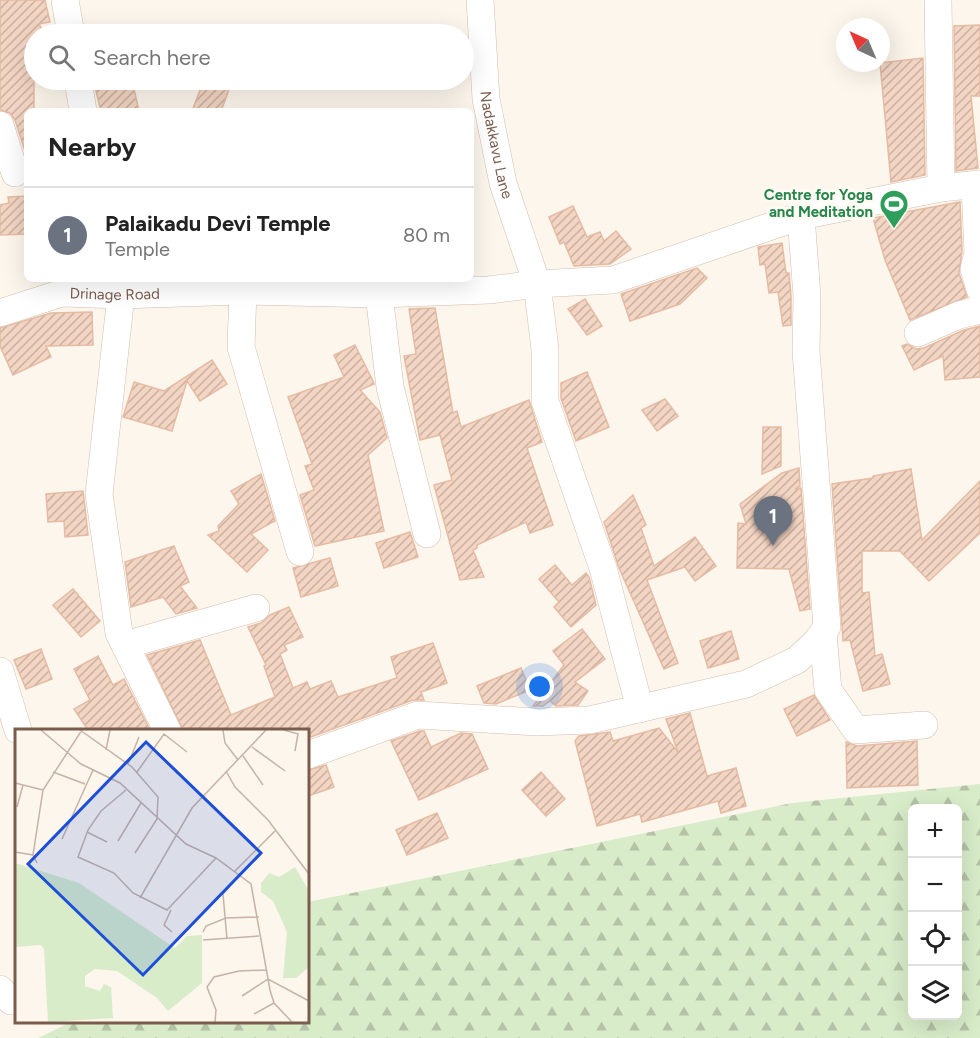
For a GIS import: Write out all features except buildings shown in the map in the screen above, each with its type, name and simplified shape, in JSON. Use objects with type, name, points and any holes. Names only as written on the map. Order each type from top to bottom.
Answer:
[{"type":"street","points":[[65,0],[69,24]]},
{"type":"street","name":"Nadakkavu Lane","points":[[480,0],[486,99],[503,183],[537,284],[545,349],[545,401],[603,568],[640,709]]},
{"type":"street","points":[[938,0],[941,188]]},
{"type":"street","points":[[80,90],[83,108]]},
{"type":"street","points":[[0,125],[14,173]]},
{"type":"street","points":[[978,185],[978,254],[974,269],[980,289]]},
{"type":"street","name":"Drinage Road","points":[[0,314],[62,293],[121,295],[373,286],[489,290],[537,284],[613,280],[801,216],[941,188],[978,185]]},
{"type":"street","points":[[309,755],[417,715],[537,722],[590,720],[640,709],[746,684],[797,660],[823,634],[827,627],[806,351],[807,296],[801,216]]},
{"type":"street","points":[[373,286],[390,387],[427,534]]},
{"type":"street","points":[[243,291],[241,347],[300,552]]},
{"type":"street","points":[[121,295],[99,494],[119,633],[167,729]]},
{"type":"street","points":[[918,333],[959,315],[980,310]]},
{"type":"street","points":[[126,645],[256,608]]},
{"type":"street","points":[[823,634],[828,690],[856,730],[924,725]]},
{"type":"street","points":[[0,671],[18,729]]},
{"type":"street","points":[[0,989],[11,1000],[15,999]]},
{"type":"green space","points":[[980,784],[980,1038],[38,1038],[69,1023],[309,1023],[309,902],[792,803]]},
{"type":"place","name":"Centre for Yoga and Meditation","points":[[894,230]]},
{"type":"place","name":"Palaikadu Devi Temple","points":[[773,546]]}]
